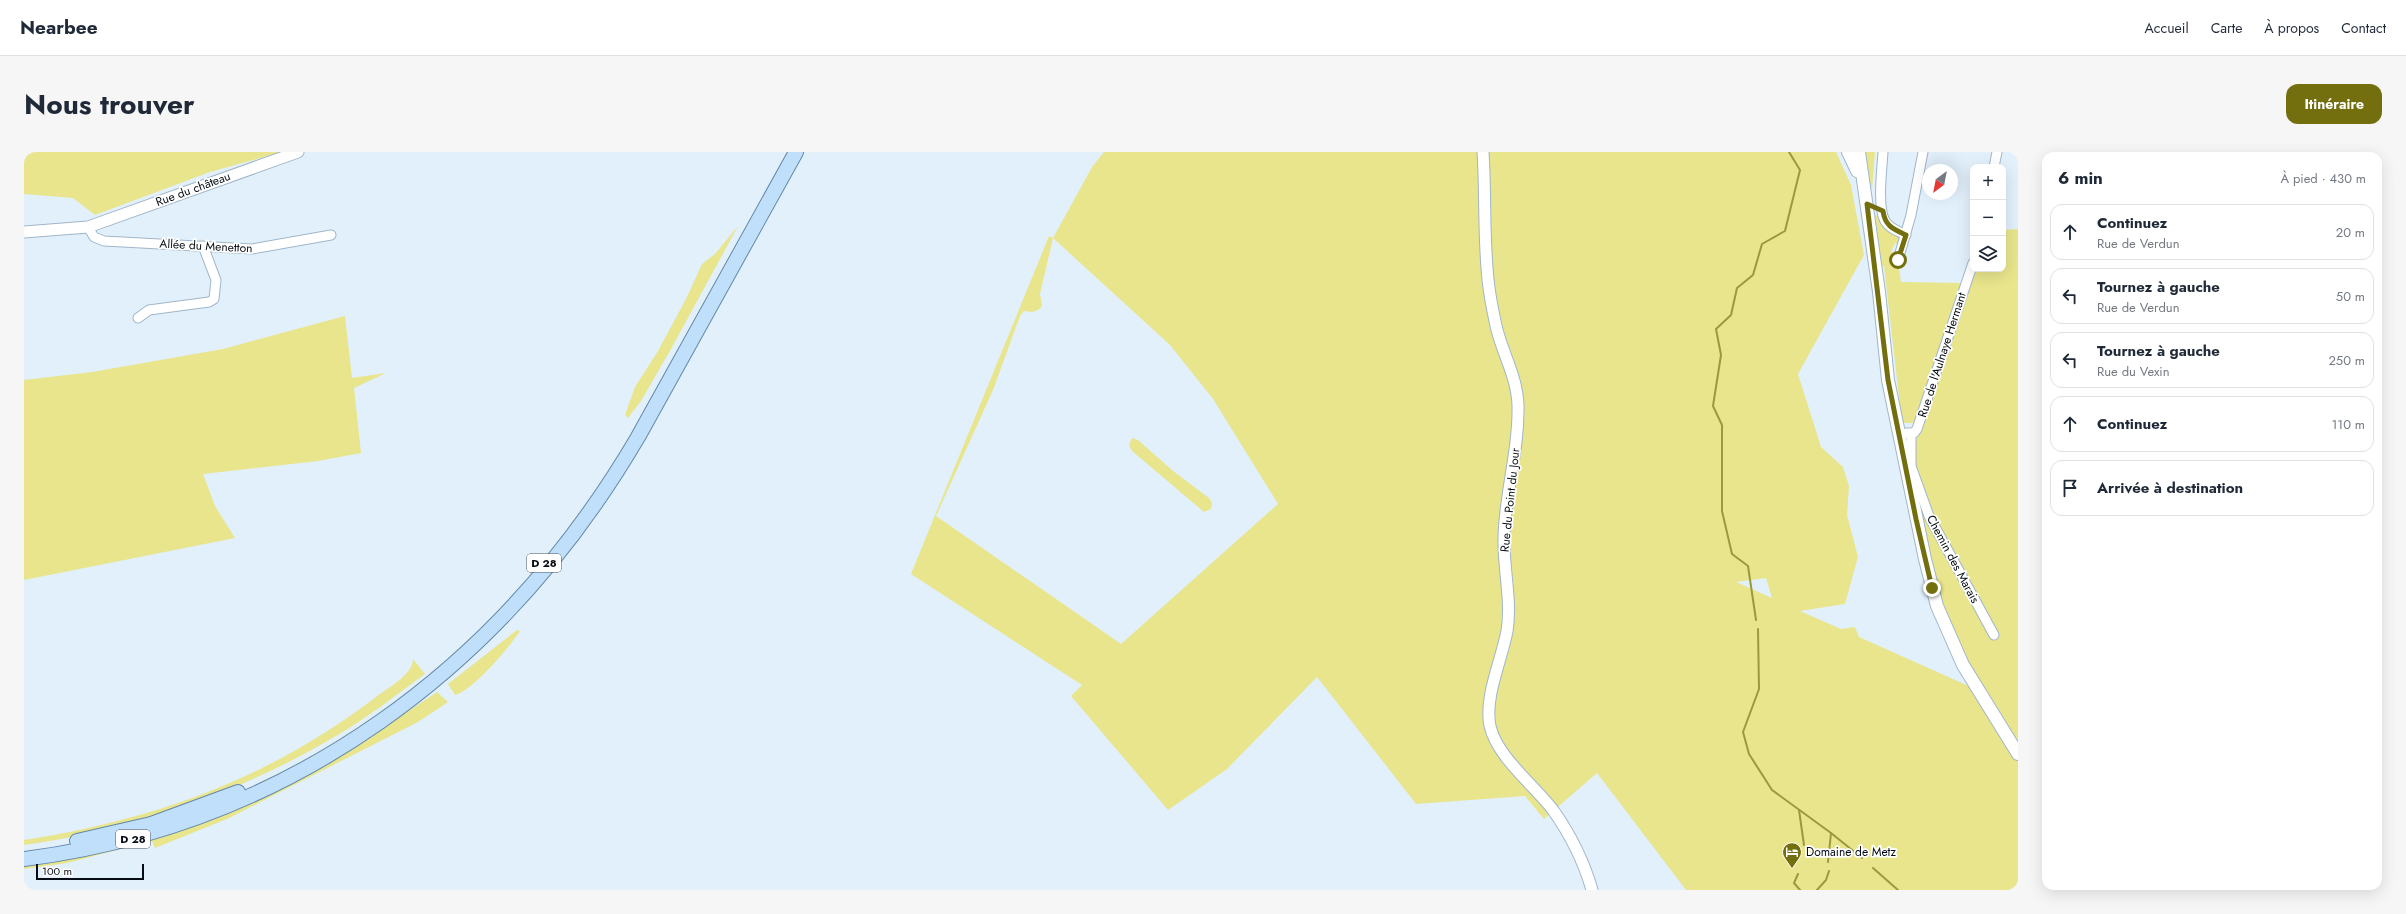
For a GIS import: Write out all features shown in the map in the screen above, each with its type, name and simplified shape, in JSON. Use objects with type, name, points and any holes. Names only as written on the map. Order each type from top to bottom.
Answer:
[{"type":"main road","name":"D 28","points":[[24,850],[57,846],[151,824],[204,806],[258,783],[308,758],[366,722],[422,682],[455,654],[525,585],[559,544],[600,486],[663,378],[788,152]]},
{"type":"main road","name":"D 28","points":[[24,859],[125,841],[172,828],[237,803],[298,773],[355,739],[400,707],[462,657],[516,605],[553,562],[611,481],[638,437],[796,152]]},
{"type":"main road","points":[[1848,152],[1865,195]]},
{"type":"main road","points":[[1859,152],[1888,380],[1905,433],[1924,559],[1937,606],[1963,665],[2018,754]]},
{"type":"street","name":"Rue du château","points":[[24,232],[88,226],[298,152]]},
{"type":"street","name":"Rue du Point du Jour","points":[[1483,152],[1484,223],[1489,288],[1498,331],[1513,375],[1518,405],[1516,440],[1504,535],[1504,562],[1509,605],[1507,630],[1489,709],[1490,727],[1499,744],[1516,769],[1552,809],[1564,828],[1581,859],[1592,890]]},
{"type":"street","points":[[1883,152],[1880,194],[1884,220],[1891,228],[1906,235]]},
{"type":"street","points":[[1898,260],[1906,235],[1920,177],[1923,152]]},
{"type":"street","points":[[1995,164],[1997,152]]},
{"type":"street","points":[[1865,195],[1882,201]]},
{"type":"street","points":[[1865,195],[1883,211]]},
{"type":"street","name":"Allée du Menetton","points":[[88,226],[94,237],[104,241],[252,249],[331,235]]},
{"type":"street","points":[[138,318],[150,310],[209,302],[214,299],[216,280],[203,246]]},
{"type":"street","name":"Rue de l'Aulnaye Hermant","points":[[1905,433],[1917,429],[1970,272]]},
{"type":"street","name":"Chemin des Marais","points":[[1911,474],[1929,516],[1994,636]]},
{"type":"shaded area","points":[[24,152],[282,152],[210,172],[95,215],[73,198],[24,194]]},
{"type":"shaded area","points":[[1104,152],[1836,152],[1851,185],[1864,255],[1798,374],[1821,447],[1843,467],[1849,486],[1847,515],[1858,557],[1845,604],[1800,611],[1841,629],[1855,627],[1859,637],[1982,692],[1950,629],[1929,568],[1913,451],[1972,272],[2006,272],[2006,230],[2018,229],[2018,890],[1686,890],[1597,773],[1544,819],[1525,796],[1416,804],[1317,677],[1227,769],[1168,810],[1071,696],[1082,685],[911,574],[1049,236],[1053,238],[1092,167]],"holes":[[[1053,238],[1170,345],[1213,399],[1278,504],[1121,644],[936,516],[993,390],[1020,316],[1024,311],[1036,311],[1042,306],[1040,294]],[[1766,578],[1772,598],[1736,582]]]},
{"type":"shaded area","points":[[1862,152],[1875,152],[1872,189]]},
{"type":"shaded area","points":[[1872,210],[1881,221],[1900,238],[1900,245],[1895,243],[1891,252],[1896,254],[1891,267],[1899,268],[1901,282],[1962,283],[1914,423],[1902,423],[1884,266],[1879,265]]},
{"type":"shaded area","points":[[738,226],[671,349],[641,401],[628,418],[625,415],[635,387],[658,351],[686,299],[702,264],[715,254]]},
{"type":"shaded area","points":[[345,316],[352,378],[386,373],[354,388],[361,453],[318,461],[203,474],[215,506],[235,538],[24,580],[24,380],[92,372],[223,349]]},
{"type":"shaded area","points":[[1132,438],[1138,440],[1173,471],[1209,498],[1212,503],[1211,509],[1204,512],[1132,451],[1129,445]]},
{"type":"shaded area","points":[[517,630],[520,631],[490,668],[463,692],[455,695],[448,684]]},
{"type":"shaded area","points":[[413,659],[425,674],[348,729],[262,775],[185,806],[146,819],[65,838],[24,845],[24,840],[120,820],[165,807],[252,773],[294,751],[335,726],[399,681],[409,670]]},
{"type":"shaded area","points":[[437,692],[448,702],[418,722],[227,819],[155,848],[152,841],[67,863],[24,869],[24,863],[152,838],[199,824],[273,791],[356,746]]},
{"type":"waterway","points":[[1756,620],[1748,566],[1732,554],[1722,511],[1722,425],[1713,406],[1721,355],[1716,329],[1731,315],[1737,288],[1753,275],[1762,244],[1785,231],[1800,170],[1789,152]]},
{"type":"waterway","points":[[1758,629],[1759,689],[1743,732],[1749,754],[1772,790],[1831,833],[1828,862]]},
{"type":"waterway","points":[[1799,810],[1804,845]]},
{"type":"waterway","points":[[1831,833],[1862,858]]},
{"type":"waterway","points":[[1873,868],[1898,890]]},
{"type":"waterway","points":[[1817,890],[1826,880],[1829,871]]},
{"type":"waterway","points":[[1798,874],[1794,883],[1800,890]]},
{"type":"place","name":"Domaine de Metz","points":[[1792,869]]},
{"type":"route","points":[[1898,260],[1906,235],[1891,228],[1884,220],[1883,211],[1867,204],[1879,292],[1888,380],[1900,433],[1924,559],[1932,588]]}]
